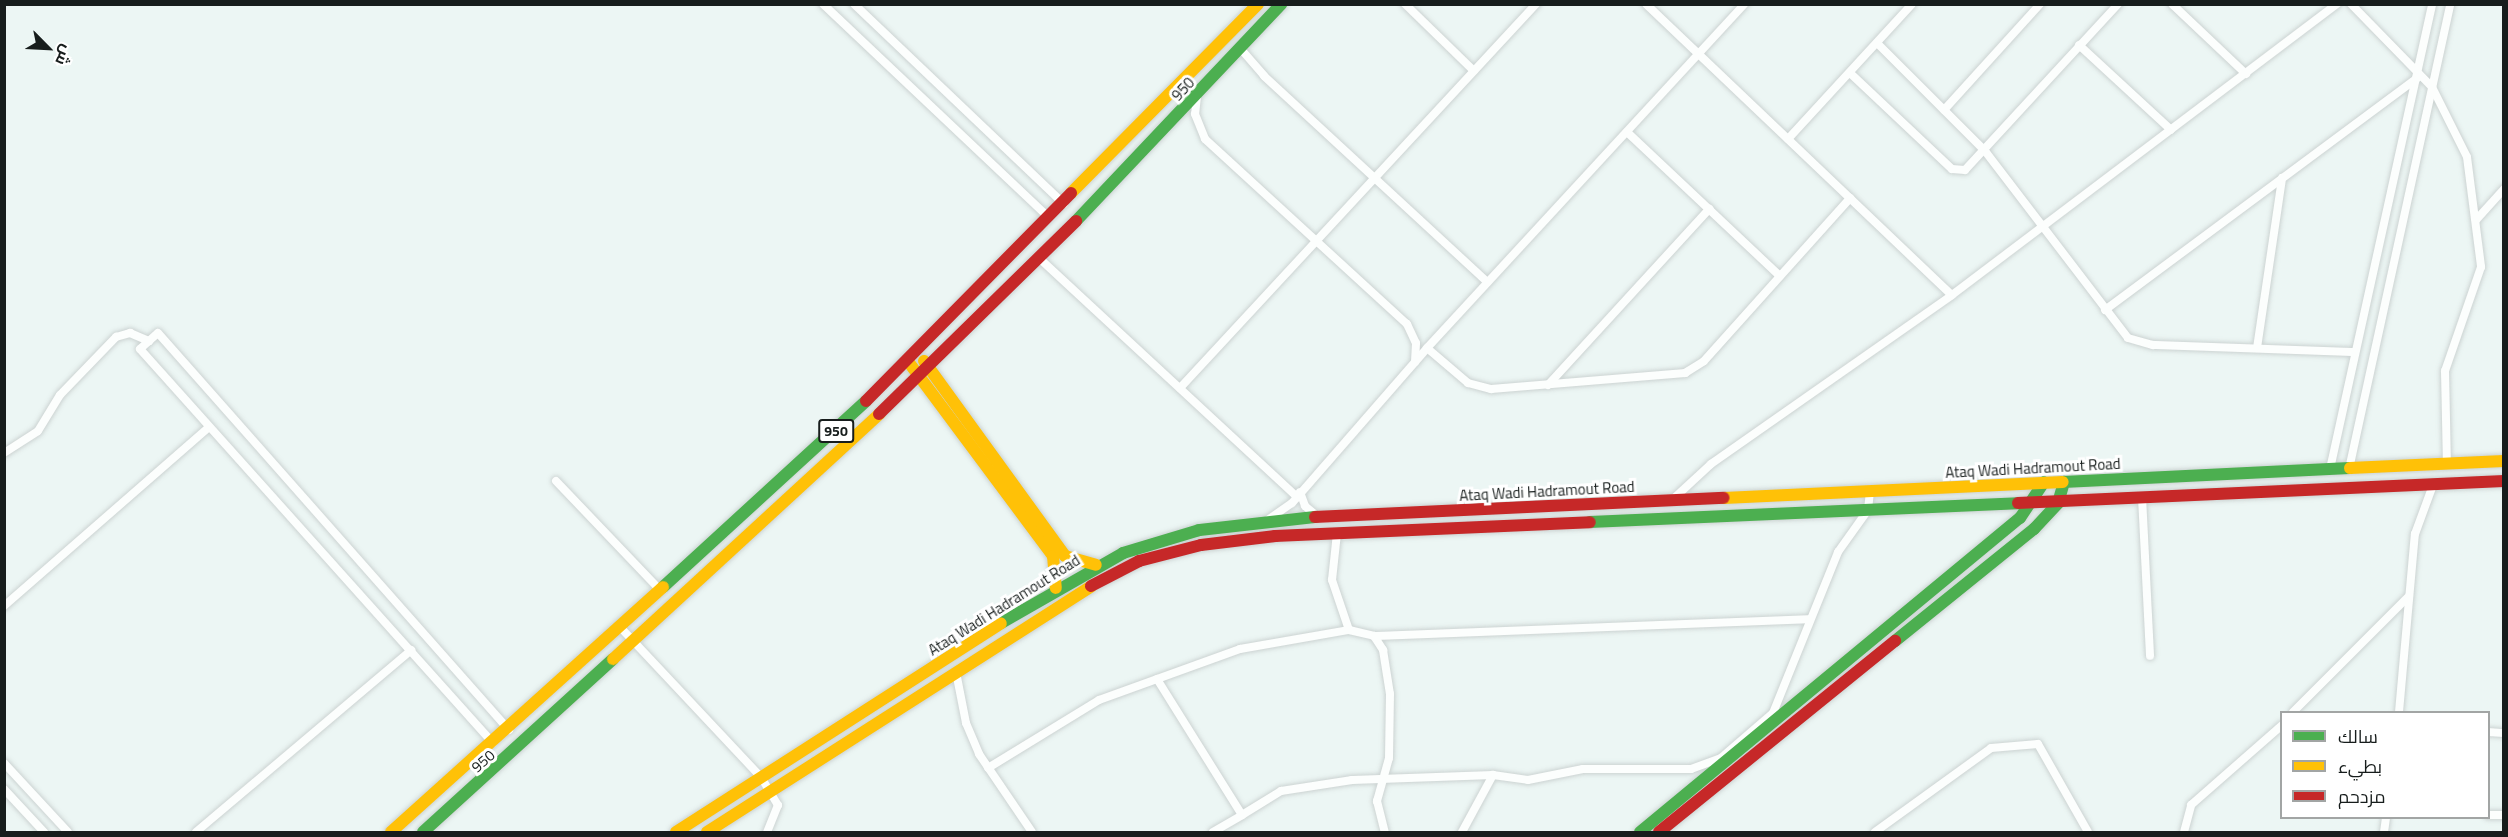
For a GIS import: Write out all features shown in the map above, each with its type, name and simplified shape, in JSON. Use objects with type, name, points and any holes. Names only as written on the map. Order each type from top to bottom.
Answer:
[{"type":"main road","name":"950","points":[[423,832],[634,643],[923,372],[1039,258],[1197,96],[1281,4]]},
{"type":"main road","name":"950","points":[[391,832],[509,731],[912,356],[1064,204],[1251,7]]},
{"type":"main road","points":[[912,356],[1053,556],[1056,588]]},
{"type":"main road","points":[[923,372],[1065,556],[1081,565],[1097,565]]},
{"type":"main road","name":"Ataq Wadi Hadramout Road","points":[[676,832],[1056,588],[1097,565],[1184,533],[1265,520],[1318,517],[2504,461]]},
{"type":"main road","points":[[2433,485],[2443,464]]},
{"type":"main road","points":[[2426,465],[2433,485]]},
{"type":"main road","name":"Ataq Wadi Hadramout Road","points":[[707,832],[1096,582],[1139,561],[1188,548],[1337,533],[2504,481]]},
{"type":"main road","points":[[1640,832],[2034,503],[2044,482]]},
{"type":"main road","points":[[1659,832],[2034,530],[2058,502],[2064,482]]},
{"type":"main road","points":[[1184,533],[1188,548]]},
{"type":"street","points":[[823,4],[1049,218]]},
{"type":"street","points":[[854,4],[1064,204]]},
{"type":"street","points":[[1405,4],[1474,71]]},
{"type":"street","points":[[1180,388],[1536,4]]},
{"type":"street","points":[[1646,4],[1952,295]]},
{"type":"street","points":[[1265,520],[1298,494],[1487,282],[1744,4]]},
{"type":"street","points":[[1788,139],[1912,4]]},
{"type":"street","points":[[1944,110],[2040,4]]},
{"type":"street","points":[[1850,73],[1952,169],[1968,168],[2118,4]]},
{"type":"street","points":[[1672,500],[1712,464],[1952,295],[2337,4]]},
{"type":"street","points":[[2351,4],[2432,87],[2467,157],[2481,267],[2445,371],[2443,464]]},
{"type":"street","points":[[2330,469],[2432,4]]},
{"type":"street","points":[[2349,469],[2450,4]]},
{"type":"street","points":[[2177,6],[2246,74]]},
{"type":"street","points":[[1877,43],[1985,151],[2045,225],[2123,334],[2141,343],[2355,352]]},
{"type":"street","points":[[2079,45],[2171,130]]},
{"type":"street","points":[[1240,48],[1487,282]]},
{"type":"street","points":[[2105,310],[2418,75]]},
{"type":"street","points":[[1197,96],[1195,114],[1205,139],[1407,324],[1416,343],[1415,362]]},
{"type":"street","points":[[1627,132],[1780,276]]},
{"type":"street","points":[[2257,348],[2282,178]]},
{"type":"street","points":[[2476,220],[2504,189]]},
{"type":"street","points":[[1427,348],[1475,387],[1548,385],[1692,370],[1850,198]]},
{"type":"street","points":[[1548,385],[1709,209]]},
{"type":"street","points":[[1039,258],[1298,494],[1305,506],[1318,517]]},
{"type":"street","points":[[4,453],[38,431],[60,394],[116,337],[130,333],[149,341]]},
{"type":"street","points":[[494,743],[208,428],[140,349],[158,333],[509,731]]},
{"type":"street","points":[[4,606],[208,428]]},
{"type":"street","points":[[556,481],[661,591]]},
{"type":"street","points":[[2399,711],[2415,534],[2433,485]]},
{"type":"street","points":[[1213,832],[1300,786],[1493,775],[1528,780],[1583,769],[1690,769],[1721,758],[1773,713],[1838,552],[1868,510],[1870,491]]},
{"type":"street","points":[[2142,497],[2150,656]]},
{"type":"street","points":[[1337,533],[1332,580],[1349,630]]},
{"type":"street","points":[[2294,711],[2409,596]]},
{"type":"street","points":[[988,768],[1099,700],[1240,649],[1349,630],[1374,636],[1810,619]]},
{"type":"street","points":[[621,628],[761,777],[778,805],[767,832]]},
{"type":"street","points":[[1374,636],[1383,650],[1389,694],[1384,781],[1377,810],[1385,832]]},
{"type":"street","points":[[196,832],[411,650]]},
{"type":"street","points":[[956,672],[966,723],[988,768],[1032,832]]},
{"type":"street","points":[[1157,679],[1242,815]]},
{"type":"street","points":[[2184,832],[2191,805],[2280,727]]},
{"type":"street","points":[[1875,832],[1991,748],[2038,744],[2088,832]]},
{"type":"street","points":[[4,763],[68,832]]},
{"type":"street","points":[[1462,832],[1493,775]]},
{"type":"street","points":[[4,789],[44,832]]},
{"type":"traffic: fast","points":[[1076,221],[1281,4]]},
{"type":"traffic: fast","points":[[663,587],[866,401]]},
{"type":"traffic: fast","points":[[2063,482],[2350,468]]},
{"type":"traffic: fast","points":[[1640,832],[2020,518],[2044,482]]},
{"type":"traffic: fast","points":[[1895,641],[2034,529],[2058,503],[2064,482]]},
{"type":"traffic: fast","points":[[1590,522],[2018,503]]},
{"type":"traffic: fast","points":[[1001,623],[1123,553],[1199,530],[1315,517]]},
{"type":"traffic: fast","points":[[423,832],[613,659]]},
{"type":"traffic: slow","points":[[1071,193],[1258,4]]},
{"type":"traffic: slow","points":[[907,360],[1053,556],[1056,588]]},
{"type":"traffic: slow","points":[[924,361],[1065,556],[1096,565]]},
{"type":"traffic: slow","points":[[613,659],[879,414]]},
{"type":"traffic: slow","points":[[2350,468],[2504,461]]},
{"type":"traffic: slow","points":[[1724,498],[2063,482]]},
{"type":"traffic: slow","points":[[707,832],[1091,586]]},
{"type":"traffic: slow","points":[[391,832],[663,587]]},
{"type":"traffic: slow","points":[[676,832],[1001,623]]},
{"type":"traffic: jam","points":[[866,401],[1071,193]]},
{"type":"traffic: jam","points":[[879,414],[1076,221]]},
{"type":"traffic: jam","points":[[2018,503],[2504,481]]},
{"type":"traffic: jam","points":[[1315,517],[1724,498]]},
{"type":"traffic: jam","points":[[1091,586],[1139,561],[1201,545],[1275,536],[1590,522]]},
{"type":"traffic: jam","points":[[1659,832],[1895,641]]}]
